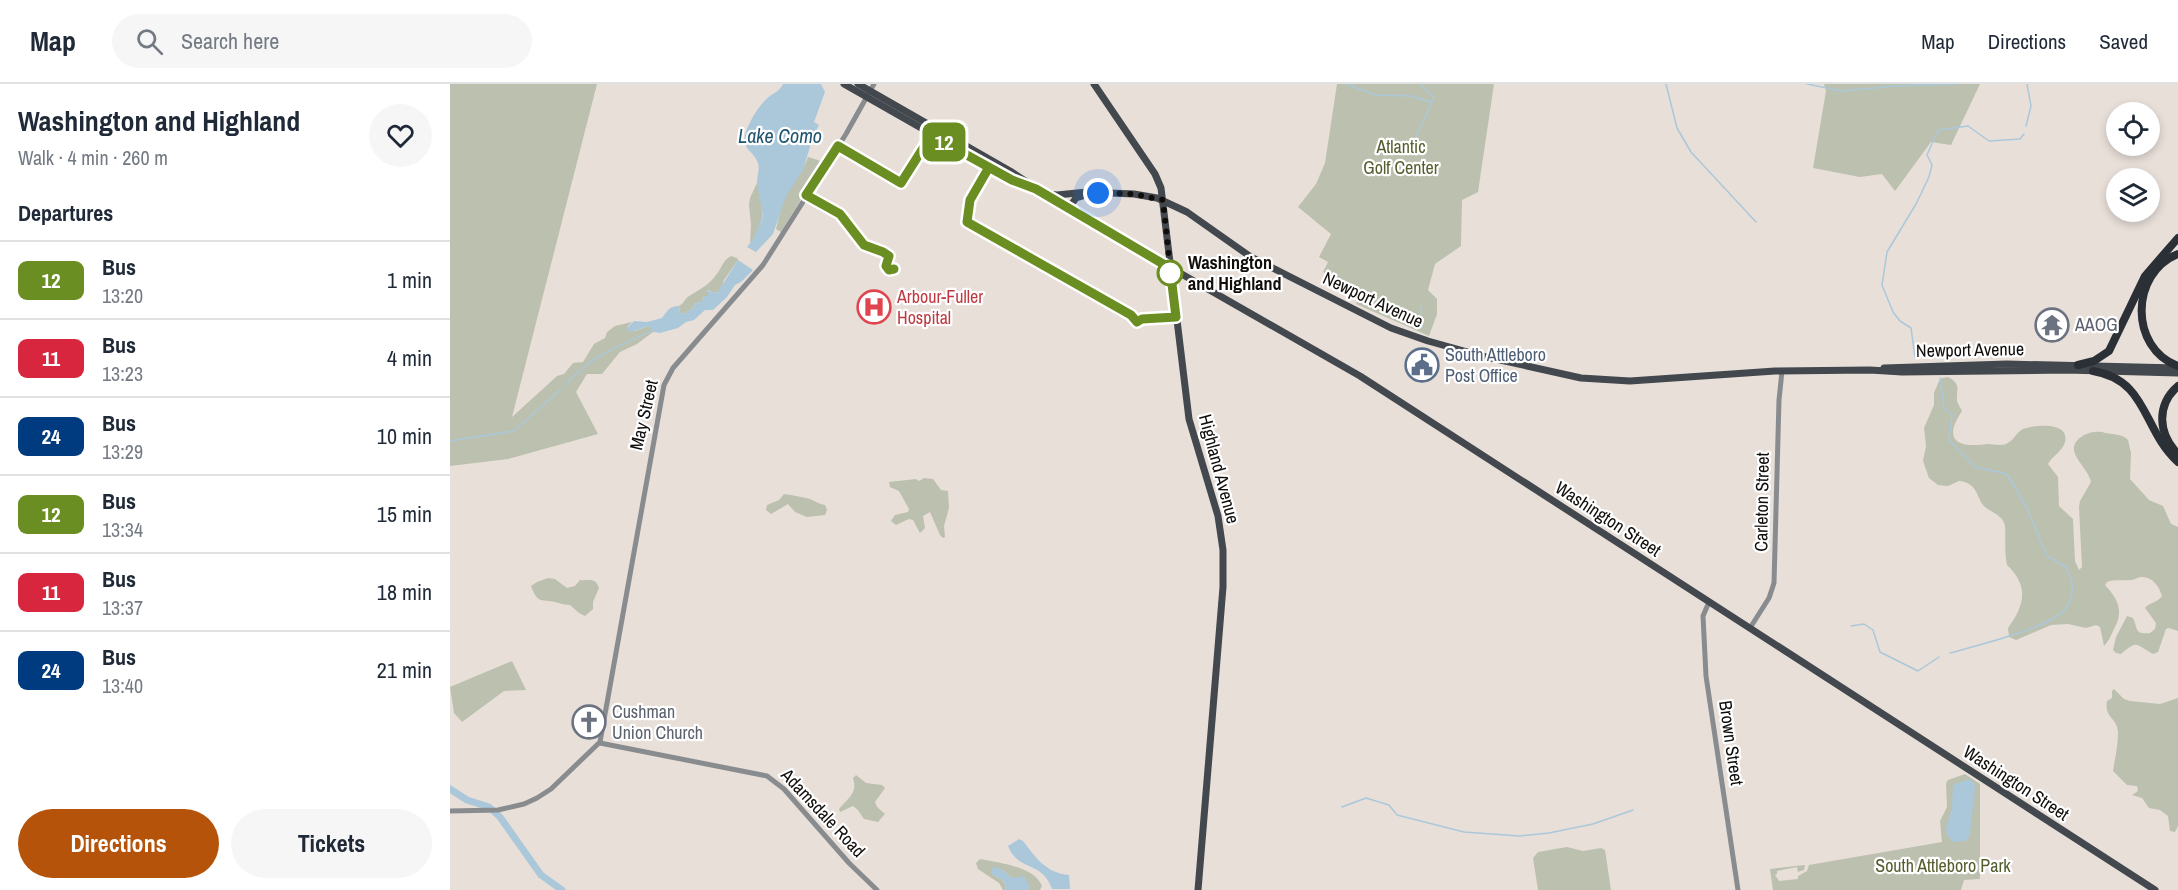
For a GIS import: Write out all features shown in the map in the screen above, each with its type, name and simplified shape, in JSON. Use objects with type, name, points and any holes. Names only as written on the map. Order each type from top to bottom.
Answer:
[{"type":"highway","points":[[2078,365],[2094,361],[2109,351],[2145,276],[2178,238]]},
{"type":"highway","points":[[2178,255],[2165,261],[2152,276],[2144,291],[2141,311],[2144,331],[2152,348],[2178,367]]},
{"type":"highway","points":[[2093,371],[2111,375],[2127,386],[2161,442],[2178,462]]},
{"type":"highway","points":[[2178,386],[2166,401],[2162,423],[2166,439],[2178,454]]},
{"type":"main road","name":"Washington Street","points":[[844,84],[869,94],[1012,180],[1039,191],[1360,376],[2155,890]]},
{"type":"main road","name":"Washington Street","points":[[858,84],[869,94]]},
{"type":"main road","points":[[1094,84],[1155,174],[1160,183],[1163,200]]},
{"type":"main road","name":"Newport Avenue","points":[[1039,191],[1057,195],[1078,192],[1134,194],[1163,200],[1187,212],[1251,257],[1390,328],[1444,346],[1555,373],[1595,379],[1654,380],[1782,371],[2093,371],[2178,374]]},
{"type":"main road","points":[[1068,209],[1079,196],[1098,193]]},
{"type":"main road","name":"Highland Avenue","points":[[1163,200],[1189,419],[1216,509],[1223,550],[1223,587],[1198,890]]},
{"type":"main road","name":"Newport Avenue","points":[[1870,370],[1918,366],[2178,367]]},
{"type":"street","name":"May Street","points":[[600,743],[665,382],[673,368],[763,265],[874,84]]},
{"type":"street","name":"Carleton Street","points":[[1750,628],[1769,598],[1774,583],[1779,400],[1782,371]]},
{"type":"street","name":"Brown Street","points":[[1709,602],[1702,616],[1706,676],[1738,890]]},
{"type":"street","points":[[450,810],[498,810],[524,804],[544,794],[600,743]]},
{"type":"street","name":"Adamsdale Road","points":[[600,743],[767,776],[784,789],[849,863],[877,890]]},
{"type":"green space","points":[[450,84],[597,84],[512,417],[557,376],[564,374],[573,363],[583,362],[594,344],[605,338],[607,332],[615,326],[632,322],[627,327],[635,331],[649,326],[653,332],[637,344],[620,352],[602,374],[587,374],[576,392],[598,434],[508,459],[450,466]]},
{"type":"green space","name":"Atlantic Golf Center","points":[[1337,84],[1494,84],[1478,192],[1462,200],[1461,246],[1435,264],[1428,290],[1437,299],[1437,314],[1429,336],[1356,304],[1361,293],[1323,272],[1328,262],[1319,257],[1331,234],[1298,207],[1316,184],[1325,163]]},
{"type":"green space","points":[[1824,84],[1980,84],[1951,145],[1931,142],[1895,191],[1882,174],[1860,177],[1813,168],[1826,91]]},
{"type":"green space","points":[[808,157],[824,162],[781,232],[776,229],[784,199]]},
{"type":"green space","points":[[757,183],[762,215],[756,237],[750,243],[749,205]]},
{"type":"green space","points":[[731,256],[738,260],[724,280],[720,291],[715,293],[708,290],[708,296],[703,297],[702,302],[695,303],[693,308],[684,314],[680,313],[679,306],[687,297],[710,282]]},
{"type":"green space","points":[[1948,377],[1957,385],[1957,401],[1962,411],[1953,429],[1956,440],[1961,443],[2004,445],[2009,443],[2021,430],[2035,426],[2057,428],[2065,435],[2064,445],[2048,464],[2058,477],[2059,506],[2073,519],[2075,561],[2079,570],[2082,567],[2079,507],[2091,482],[2074,452],[2074,446],[2084,435],[2091,432],[2120,435],[2128,440],[2131,453],[2130,479],[2149,500],[2163,506],[2171,524],[2178,527],[2178,631],[2166,629],[2158,652],[2153,654],[2137,645],[2131,646],[2121,654],[2113,650],[2116,637],[2127,616],[2133,618],[2137,630],[2141,633],[2150,633],[2155,629],[2156,623],[2145,608],[2162,596],[2154,582],[2145,577],[2110,581],[2105,585],[2116,600],[2119,616],[2104,646],[2100,627],[2096,625],[2086,628],[2068,624],[2051,625],[2016,640],[2009,637],[2008,628],[2018,611],[2022,596],[2019,580],[2007,565],[2004,522],[1982,504],[1974,488],[1965,482],[1959,481],[1948,486],[1938,485],[1929,478],[1923,461],[1926,446],[1924,428],[1934,405],[1934,393],[1939,381]]},
{"type":"green space","points":[[924,478],[933,479],[941,490],[948,491],[949,508],[943,538],[930,512],[923,516],[925,528],[920,533],[913,520],[909,519],[896,525],[891,521],[895,515],[908,512],[909,509],[899,491],[890,487],[889,482],[916,479],[919,481]]},
{"type":"green space","points":[[784,494],[810,499],[825,505],[827,510],[825,515],[807,517],[795,512],[788,504],[771,514],[766,510],[767,505],[779,500]]},
{"type":"green space","points":[[548,578],[555,579],[567,588],[575,586],[580,580],[594,581],[599,588],[593,602],[593,609],[585,616],[570,605],[538,598],[531,586]]},
{"type":"green space","points":[[512,661],[526,690],[504,691],[462,722],[454,713],[450,687]]},
{"type":"green space","points":[[2114,689],[2124,699],[2130,701],[2160,704],[2178,698],[2178,826],[2175,832],[2170,831],[2168,816],[2160,810],[2149,808],[2142,798],[2132,795],[2138,791],[2137,786],[2127,785],[2113,771],[2118,732],[2107,711],[2107,701],[2112,698]]},
{"type":"green space","name":"South Attleboro Park","points":[[1965,774],[1980,784],[1980,879],[1964,880],[1961,890],[1773,890],[1770,869],[1805,865],[1804,870],[1798,872],[1797,867],[1777,871],[1775,875],[1779,881],[1798,879],[1798,876],[1807,871],[1809,865],[1942,842],[1940,821],[1947,807],[1946,783],[1948,780]]},
{"type":"green space","points":[[856,775],[866,783],[882,785],[885,788],[875,802],[885,814],[878,822],[864,819],[853,806],[840,812],[839,809],[853,792],[853,778]]},
{"type":"green space","points":[[1567,847],[1583,851],[1601,848],[1605,850],[1611,890],[1538,890],[1533,858],[1538,852]]},
{"type":"green space","points":[[980,859],[1024,870],[1038,879],[1042,886],[1040,890],[1028,890],[1030,887],[1012,878],[1003,870],[992,874],[1006,885],[1003,890],[999,883],[978,869],[976,863]]},
{"type":"water","name":"Lake Como","points":[[783,84],[821,84],[825,92],[814,122],[819,125],[803,170],[786,196],[773,234],[756,252],[747,247],[760,229],[762,222],[757,182],[759,165],[745,144],[745,135],[758,109]]},
{"type":"water","points":[[738,260],[753,270],[735,285],[727,297],[713,310],[705,310],[694,320],[660,333],[653,332],[649,326],[631,332],[626,329],[634,321],[647,322],[662,318],[673,307],[679,306],[680,313],[684,314],[693,308],[695,303],[701,302],[704,296],[708,296],[705,290],[717,293]]},
{"type":"water","points":[[1969,779],[1974,783],[1975,788],[1970,834],[1965,841],[1953,842],[1946,830],[1952,807],[1953,785]]},
{"type":"water","points":[[1019,839],[1048,868],[1069,875],[1070,889],[1052,889],[1042,874],[1018,860],[1008,846]]},
{"type":"water","points":[[994,867],[1003,870],[1012,878],[1024,876],[1030,887],[1028,890],[1005,890],[1006,885],[1002,880],[992,874],[991,869]]},
{"type":"waterway","points":[[1346,84],[1376,95],[1411,96],[1431,102]]},
{"type":"waterway","points":[[1419,152],[1417,135],[1434,97],[1420,84]]},
{"type":"waterway","points":[[1666,84],[1677,128],[1691,152],[1756,222]]},
{"type":"waterway","points":[[1807,84],[1842,91],[1956,84]]},
{"type":"waterway","points":[[2026,126],[2031,106],[2027,84]]},
{"type":"waterway","points":[[1915,357],[1911,328],[1900,321],[1893,312],[1882,285],[1887,252],[1916,204],[1929,177],[1932,165],[1927,155],[1938,130],[1968,126],[1989,141],[2020,139],[2024,134]]},
{"type":"waterway","points":[[754,241],[762,218]]},
{"type":"waterway","points":[[1421,307],[1422,327]]},
{"type":"waterway","points":[[565,385],[594,360],[652,331]]},
{"type":"waterway","points":[[1940,378],[1944,407],[1952,415],[1949,440],[1975,467],[2007,474],[2027,508],[2047,556],[2066,567],[2072,587],[2067,607],[2047,622],[2013,635],[1950,653]]},
{"type":"waterway","points":[[450,441],[514,431],[561,389]]},
{"type":"waterway","points":[[1851,626],[1864,624],[1873,630],[1880,652],[1918,671],[1939,657]]},
{"type":"waterway","points":[[450,789],[467,800],[489,807],[500,817],[541,875],[562,890]]},
{"type":"waterway","points":[[1342,807],[1366,798],[1389,805],[1397,815],[1464,832],[1519,836],[1549,833],[1593,824],[1633,810]]},
{"type":"bus line","name":"12","points":[[894,269],[889,270],[886,266],[889,256],[864,245],[840,214],[806,195],[838,146],[901,183],[927,142],[936,138],[1012,180],[1036,189],[1170,268],[1176,317],[1142,319],[1137,322],[1131,315],[967,222],[970,200],[988,169]]},
{"type":"place","name":"Washington and Highland","points":[[1170,273]]},
{"type":"place","name":"Arbour-Fuller Hospital","points":[[874,307]]},
{"type":"place","name":"AAOG","points":[[2052,325]]},
{"type":"place","name":"South Attleboro Post Office","points":[[1422,365]]},
{"type":"place","name":"Cushman Union Church","points":[[589,722]]},
{"type":"route","points":[[1098,193],[1134,194],[1163,200],[1171,276],[1170,273]]}]
